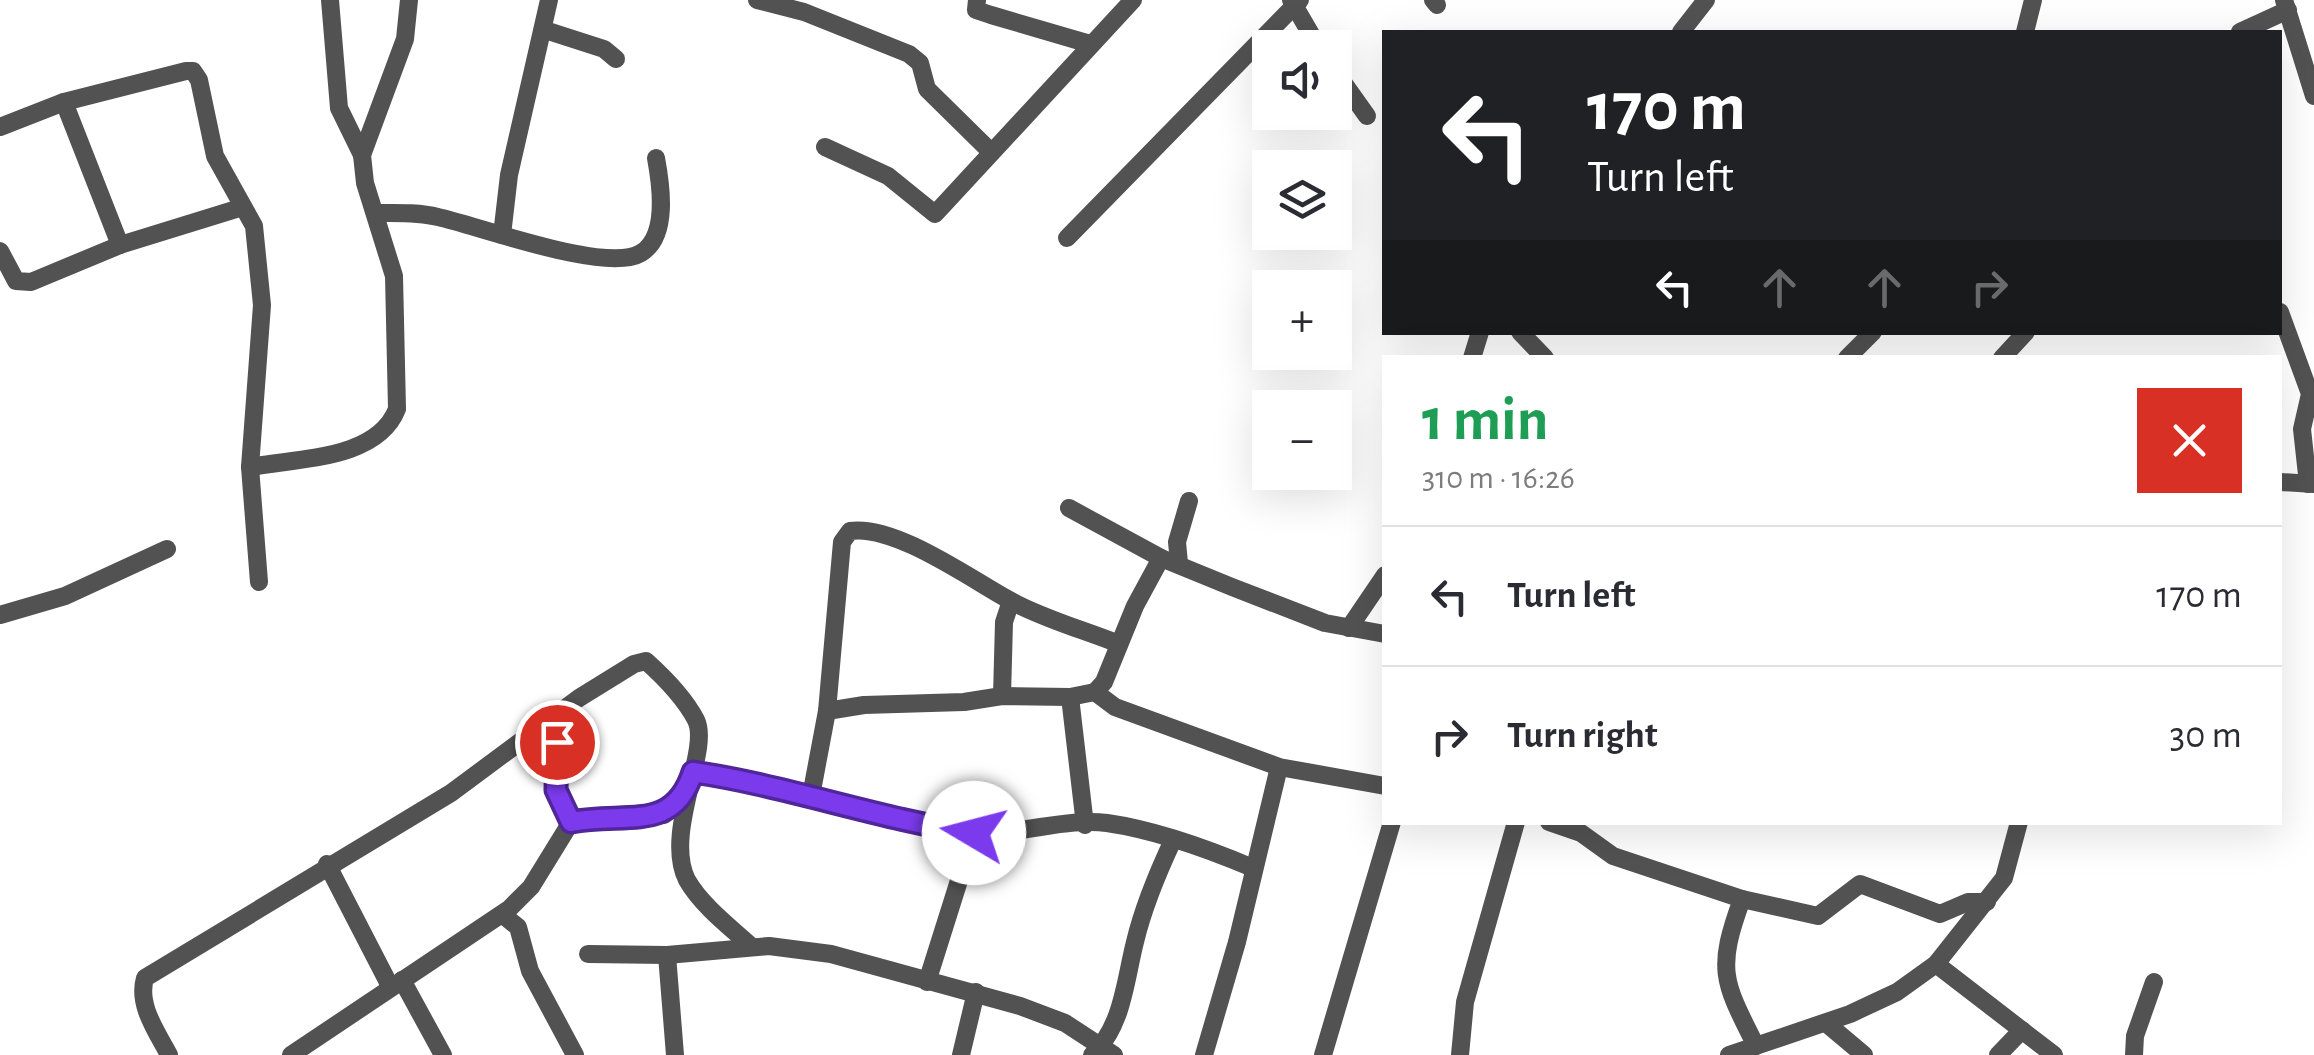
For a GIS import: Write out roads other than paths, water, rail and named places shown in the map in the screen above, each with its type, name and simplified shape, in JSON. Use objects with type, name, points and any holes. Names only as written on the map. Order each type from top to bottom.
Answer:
[{"type":"street","points":[[250,467],[371,443],[390,429],[397,409],[394,276],[365,183],[362,155],[338,108],[330,0]]},
{"type":"street","points":[[362,155],[404,39],[409,0]]},
{"type":"street","points":[[502,235],[509,175],[549,0]]},
{"type":"street","points":[[757,0],[804,12],[909,54],[920,63],[927,89],[990,151]]},
{"type":"street","points":[[977,0],[976,10],[991,16],[1090,44]]},
{"type":"street","points":[[824,146],[888,176],[935,214],[1132,0]]},
{"type":"street","points":[[1684,30],[1706,0]]},
{"type":"street","points":[[2026,30],[2033,0]]},
{"type":"street","points":[[1067,238],[1295,2],[1309,30]]},
{"type":"street","points":[[2243,30],[2286,5],[2313,89]]},
{"type":"street","points":[[545,30],[604,49],[616,59]]},
{"type":"street","points":[[0,127],[64,102],[193,71],[215,156],[254,226],[262,305],[250,467],[259,582]]},
{"type":"street","points":[[1352,95],[1367,116]]},
{"type":"street","points":[[64,102],[120,245]]},
{"type":"street","points":[[377,213],[421,213],[528,246],[637,256],[653,242],[657,229],[662,190],[656,158]]},
{"type":"street","points":[[0,251],[16,282],[30,282],[120,245],[243,207]]},
{"type":"street","points":[[2282,317],[2310,394],[2302,429],[2311,484],[2282,482]]},
{"type":"street","points":[[1523,335],[1542,355]]},
{"type":"street","points":[[1850,355],[1870,335]]},
{"type":"street","points":[[2007,355],[2024,335]]},
{"type":"street","points":[[1095,692],[1170,560],[1189,501]]},
{"type":"street","points":[[1069,508],[1170,560],[1325,623],[1382,634]]},
{"type":"street","points":[[811,796],[827,712],[842,542],[850,532],[875,532],[982,581],[1011,602],[1120,644]]},
{"type":"street","points":[[0,615],[65,596],[168,549]]},
{"type":"street","points":[[1349,628],[1382,579]]},
{"type":"street","points":[[1002,696],[1004,622],[1011,602]]},
{"type":"street","points":[[169,1055],[148,1016],[142,990],[145,978],[202,946],[327,864],[464,785],[551,719],[634,664],[646,661],[672,686],[698,722],[680,846],[688,882],[752,947]]},
{"type":"street","points":[[827,712],[864,704],[964,702],[1002,696],[1070,697],[1095,692],[1116,708],[1279,767],[1382,785]]},
{"type":"street","points":[[1070,697],[1085,826]]},
{"type":"street","points":[[551,719],[557,742],[556,790],[571,822]]},
{"type":"street","points":[[1204,1055],[1238,942],[1279,767]]},
{"type":"street","points":[[693,772],[741,778],[875,816],[974,833],[1104,822],[1173,840],[1254,868]]},
{"type":"street","points":[[571,822],[664,815],[684,799]]},
{"type":"street","points":[[654,815],[680,846]]},
{"type":"street","points":[[302,1052],[396,983],[502,914],[531,887],[571,822]]},
{"type":"street","points":[[1324,1055],[1391,825]]},
{"type":"street","points":[[1460,1055],[1465,1002],[1515,825]]},
{"type":"street","points":[[1558,825],[1581,833],[1613,856],[1742,899],[1818,916],[1860,884],[1940,914],[1968,902],[1987,902]]},
{"type":"street","points":[[1729,1055],[1826,1023],[1897,992],[1936,964],[2004,878],[2018,825]]},
{"type":"street","points":[[926,982],[974,833]]},
{"type":"street","points":[[588,954],[667,955],[752,947],[831,954],[926,982],[976,992],[1065,1023],[1102,1052],[1130,978],[1136,939],[1173,840]]},
{"type":"street","points":[[327,864],[443,1055]]},
{"type":"street","points":[[1742,899],[1727,939],[1726,987],[1756,1046]]},
{"type":"street","points":[[502,914],[518,927],[530,971],[575,1055]]},
{"type":"street","points":[[667,955],[676,1055]]},
{"type":"street","points":[[1936,964],[2054,1055]]},
{"type":"street","points":[[2134,1055],[2135,1036],[2154,982]]},
{"type":"street","points":[[961,1055],[976,992]]},
{"type":"street","points":[[1826,1023],[1864,1055]]},
{"type":"street","points":[[1998,1055],[2022,1030]]}]
